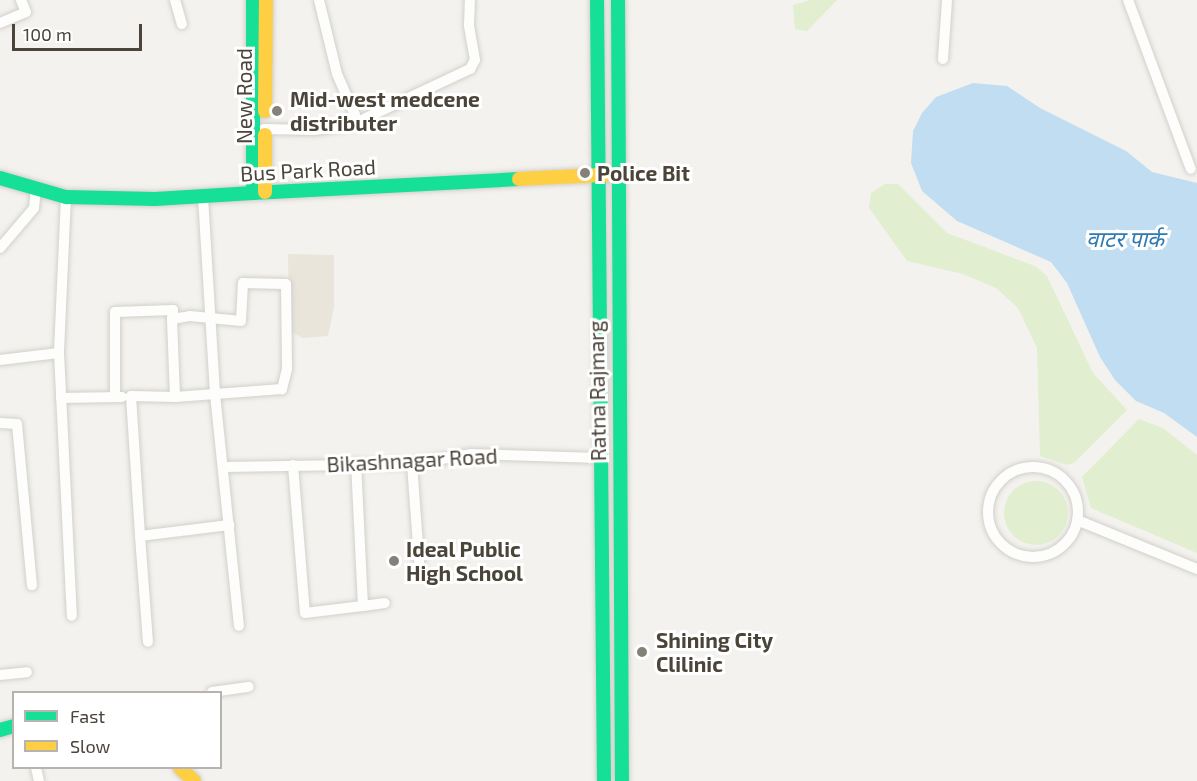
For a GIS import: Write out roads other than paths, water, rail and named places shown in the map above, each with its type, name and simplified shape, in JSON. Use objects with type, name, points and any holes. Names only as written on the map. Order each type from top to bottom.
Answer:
[{"type":"main road","points":[[253,0],[259,193]]},
{"type":"main road","name":"New Road","points":[[259,193],[264,129],[266,0]]},
{"type":"main road","name":"Ratna Rajmarg","points":[[597,0],[599,458],[604,781]]},
{"type":"main road","name":"Ratna Rajmarg","points":[[618,0],[622,781]]},
{"type":"main road","name":"Bus Park Road","points":[[0,178],[66,197],[203,197],[620,174]]},
{"type":"main road","points":[[601,523],[619,521]]},
{"type":"street","points":[[0,22],[26,12],[21,0]]},
{"type":"street","points":[[175,0],[182,24]]},
{"type":"street","points":[[319,0],[337,74],[355,115],[351,125]]},
{"type":"street","points":[[264,129],[314,130],[351,125],[470,69],[475,60],[469,25],[470,0]]},
{"type":"street","points":[[943,59],[947,0]]},
{"type":"street","points":[[1128,0],[1191,169]]},
{"type":"street","points":[[0,248],[34,208],[36,190]]},
{"type":"street","points":[[66,197],[59,353],[72,616]]},
{"type":"street","points":[[203,197],[215,394],[239,626]]},
{"type":"street","points":[[61,398],[175,397],[282,389],[287,369],[286,284],[243,283],[241,321],[211,320],[190,316],[172,319]]},
{"type":"street","points":[[115,397],[115,312],[173,310],[175,397]]},
{"type":"street","points":[[0,360],[59,353]]},
{"type":"street","points":[[131,396],[148,642]]},
{"type":"street","points":[[0,423],[17,424],[32,585]]},
{"type":"street","name":"Bikashnagar Road","points":[[224,467],[356,463],[412,464],[471,454],[599,458]]},
{"type":"street","points":[[356,463],[363,606]]},
{"type":"street","points":[[412,464],[420,574]]},
{"type":"street","points":[[293,465],[305,613],[385,603]]},
{"type":"street","points":[[1023,468],[1049,470],[1067,482],[1074,493],[1077,520],[1073,534],[1052,553],[1023,556],[998,540],[990,527],[991,497],[1009,474],[1023,468]]},
{"type":"street","points":[[1077,520],[1197,568]]},
{"type":"street","points":[[140,536],[229,525]]},
{"type":"street","points":[[0,675],[27,672]]},
{"type":"street","points":[[222,691],[249,687]]},
{"type":"water","name":"वाटर पार्क","points":[[973,83],[1007,86],[1040,108],[1126,151],[1152,172],[1197,183],[1197,437],[1164,413],[1136,401],[1115,380],[1100,357],[1067,283],[1051,262],[957,221],[922,191],[911,163],[913,131],[922,113],[936,97]]},
{"type":"place","name":"Mid-west medcene distributer","points":[[277,111]]},
{"type":"place","name":"Police Bit","points":[[585,173]]},
{"type":"place","name":"Ideal Public High School","points":[[394,561]]},
{"type":"place","name":"Shining City Clilinic","points":[[642,652]]}]
